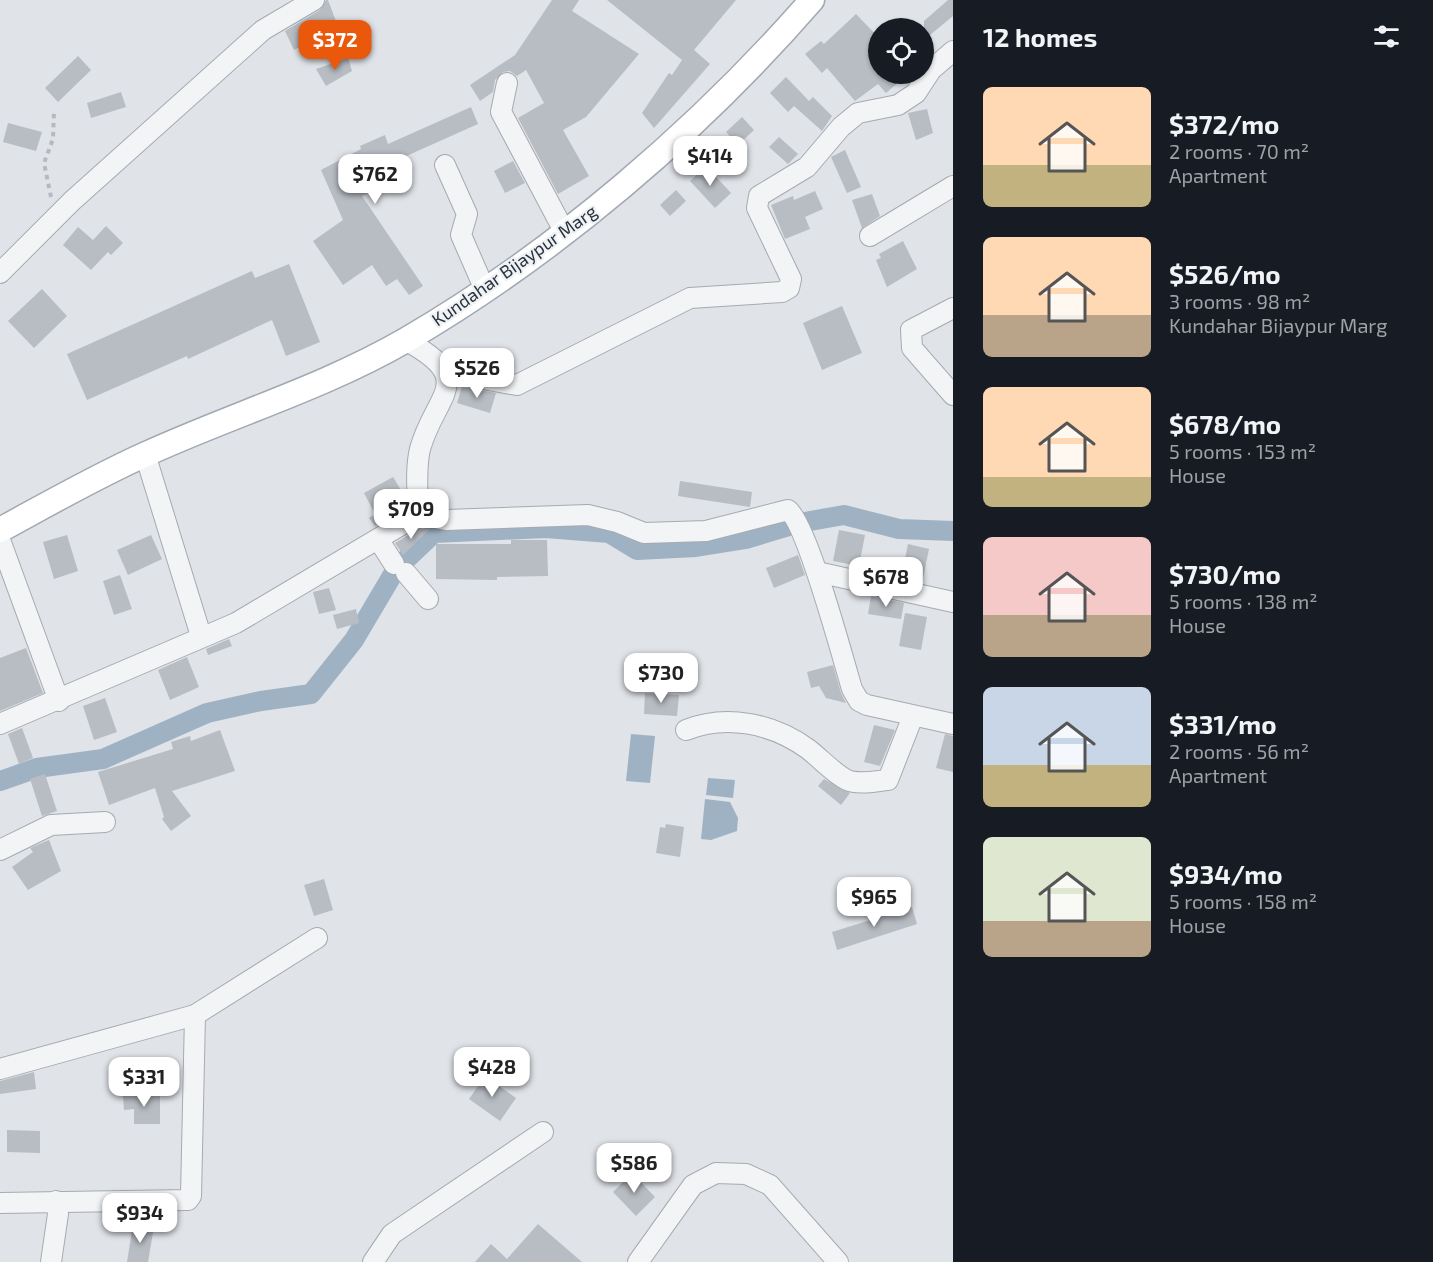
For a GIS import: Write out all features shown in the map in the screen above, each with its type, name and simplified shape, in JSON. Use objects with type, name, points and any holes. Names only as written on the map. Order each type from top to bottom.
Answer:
[{"type":"main road","name":"Kundahar Bijaypur Marg","points":[[0,530],[145,454],[288,396],[405,340],[485,290],[598,206],[689,124],[779,38],[812,0]]},
{"type":"street","points":[[0,273],[59,214],[263,30],[314,0]]},
{"type":"street","points":[[445,372],[517,385],[690,298],[782,292],[789,288],[791,279],[757,208],[759,196],[807,167],[841,127],[858,113],[898,105],[916,93],[931,70],[953,51]]},
{"type":"street","points":[[507,83],[501,112],[564,231]]},
{"type":"street","points":[[445,165],[467,214],[461,235],[485,290]]},
{"type":"street","points":[[870,236],[953,186]]},
{"type":"street","points":[[953,308],[911,330],[912,348],[953,395]]},
{"type":"street","points":[[405,340],[431,355],[445,372],[448,389],[420,448],[418,515]]},
{"type":"street","points":[[145,454],[201,636]]},
{"type":"street","points":[[0,724],[201,636],[236,623],[418,515],[446,520],[588,515],[617,522],[644,533],[706,531],[789,510],[796,520],[817,572],[852,689],[859,701],[953,724]]},
{"type":"street","points":[[378,539],[428,599]]},
{"type":"street","points":[[0,540],[59,700]]},
{"type":"street","points":[[817,572],[953,602]]},
{"type":"street","points":[[686,730],[716,721],[734,721],[766,728],[807,748],[849,780],[888,780],[913,716]]},
{"type":"street","points":[[0,850],[51,825],[105,822]]},
{"type":"street","points":[[0,1069],[195,1015],[317,938]]},
{"type":"street","points":[[0,1203],[188,1200],[190,1196],[195,1015]]},
{"type":"street","points":[[373,1262],[392,1234],[543,1132]]},
{"type":"street","points":[[638,1262],[693,1185],[716,1173],[746,1174],[770,1185],[838,1262]]},
{"type":"street","points":[[51,1262],[58,1214],[56,1202]]},
{"type":"path","points":[[54,110],[53,139],[44,163],[47,190],[59,214]]},
{"type":"water","points":[[631,734],[655,736],[650,783],[626,781]]},
{"type":"water","points":[[708,778],[735,780],[733,798],[706,795]]},
{"type":"water","points":[[705,799],[730,802],[738,818],[737,831],[711,840],[701,839]]},
{"type":"building","points":[[328,0],[337,24],[312,33],[315,39],[294,50],[285,31],[320,10]]},
{"type":"building","points":[[552,0],[579,0],[572,11],[639,54],[586,117],[563,130],[589,176],[558,194],[518,118],[544,103],[526,70],[517,76],[510,71],[503,72],[495,80],[493,92],[480,101],[470,85],[515,55]]},
{"type":"building","points":[[607,0],[736,0],[694,50],[710,64],[654,128],[642,113],[669,73],[672,75],[682,60]]},
{"type":"building","points":[[948,0],[953,0],[953,16],[934,32],[934,18],[927,18]]},
{"type":"building","points":[[856,14],[868,27],[868,84],[878,84],[855,101],[827,68],[822,73],[805,54],[821,41],[824,44]]},
{"type":"building","points":[[78,56],[91,70],[58,102],[45,88]]},
{"type":"building","points":[[348,58],[352,71],[326,86],[316,69]]},
{"type":"building","points":[[786,77],[809,101],[813,97],[832,116],[822,131],[794,106],[788,112],[770,93]]},
{"type":"building","points":[[878,84],[896,84],[886,93]]},
{"type":"building","points":[[121,92],[126,107],[91,118],[87,103]]},
{"type":"building","points":[[471,107],[478,124],[384,166],[391,181],[362,196],[423,286],[409,295],[397,279],[386,286],[372,265],[343,285],[313,241],[343,220],[321,170],[361,149],[360,146],[385,135],[388,144]]},
{"type":"building","points":[[927,109],[933,133],[916,140],[908,113]]},
{"type":"building","points":[[742,117],[754,130],[738,145],[726,132]]},
{"type":"building","points":[[8,123],[42,132],[36,151],[3,142]]},
{"type":"building","points":[[779,137],[798,154],[788,164],[769,147]]},
{"type":"building","points":[[845,150],[861,187],[847,193],[831,157]]},
{"type":"building","points":[[513,161],[525,183],[505,193],[494,171]]},
{"type":"building","points":[[706,166],[731,193],[715,208],[690,181]]},
{"type":"building","points":[[676,190],[686,201],[670,216],[660,205]]},
{"type":"building","points":[[815,191],[823,209],[805,217],[810,229],[785,239],[771,205],[793,196],[794,200]]},
{"type":"building","points":[[872,194],[880,216],[862,228],[852,200]]},
{"type":"building","points":[[106,226],[123,243],[111,255],[108,252],[91,270],[63,245],[78,227],[93,240]]},
{"type":"building","points":[[903,241],[917,269],[887,287],[876,260],[881,258],[879,254]]},
{"type":"building","points":[[289,264],[320,342],[286,356],[272,320],[188,359],[187,356],[87,400],[67,354],[252,271],[255,278]]},
{"type":"building","points":[[42,289],[67,316],[34,348],[8,321]]},
{"type":"building","points":[[842,306],[862,353],[822,370],[803,323]]},
{"type":"building","points":[[462,387],[496,393],[490,413],[457,403]]},
{"type":"building","points":[[393,477],[404,495],[402,496],[406,508],[375,526],[369,518],[375,514],[364,493]]},
{"type":"building","points":[[680,481],[752,492],[750,507],[678,496]]},
{"type":"building","points":[[420,528],[430,529],[403,555],[395,543]]},
{"type":"building","points":[[839,530],[865,535],[859,566],[833,561]]},
{"type":"building","points":[[67,535],[78,571],[54,579],[43,542]]},
{"type":"building","points":[[151,535],[162,559],[128,575],[117,550]]},
{"type":"building","points":[[511,540],[547,540],[548,576],[497,577],[497,580],[436,579],[436,544],[511,544]]},
{"type":"building","points":[[908,544],[929,549],[922,583],[901,578]]},
{"type":"building","points":[[798,555],[805,575],[774,588],[766,568]]},
{"type":"building","points":[[120,575],[132,609],[114,615],[103,581]]},
{"type":"building","points":[[329,588],[336,610],[319,614],[313,592]]},
{"type":"building","points":[[871,596],[904,603],[901,619],[868,614]]},
{"type":"building","points":[[356,609],[359,623],[337,629],[333,615]]},
{"type":"building","points":[[905,613],[927,617],[921,650],[899,646]]},
{"type":"building","points":[[229,639],[232,646],[208,655],[206,649]]},
{"type":"building","points":[[26,648],[43,693],[0,711],[0,658]]},
{"type":"building","points":[[187,657],[199,687],[170,700],[158,670]]},
{"type":"building","points":[[833,665],[846,703],[826,698],[819,686],[811,688],[807,672]]},
{"type":"building","points":[[645,693],[679,695],[677,716],[644,714]]},
{"type":"building","points":[[105,698],[117,732],[94,740],[83,706]]},
{"type":"building","points":[[874,725],[895,730],[880,766],[864,762]]},
{"type":"building","points":[[22,728],[33,758],[19,764],[8,734]]},
{"type":"building","points":[[220,730],[235,771],[172,791],[191,816],[171,831],[162,819],[164,817],[155,788],[109,805],[98,772],[173,749],[171,742],[190,736],[191,741]]},
{"type":"building","points":[[945,734],[953,736],[953,772],[936,768]]},
{"type":"building","points":[[45,774],[57,811],[42,816],[30,779]]},
{"type":"building","points":[[824,779],[850,793],[841,805],[818,786]]},
{"type":"building","points":[[666,824],[684,827],[680,857],[656,853],[660,827],[665,828]]},
{"type":"building","points":[[49,840],[61,871],[28,890],[12,867],[33,852],[30,848]]},
{"type":"building","points":[[324,879],[333,910],[314,916],[304,885]]},
{"type":"building","points":[[912,907],[917,924],[837,950],[832,932]]},
{"type":"building","points":[[34,1072],[36,1089],[0,1094],[0,1081]]},
{"type":"building","points":[[485,1076],[516,1098],[500,1121],[469,1099]]},
{"type":"building","points":[[160,1094],[160,1124],[134,1124],[134,1109],[124,1110],[123,1095]]},
{"type":"building","points":[[7,1130],[40,1131],[40,1153],[7,1152]]},
{"type":"building","points":[[632,1173],[655,1197],[636,1216],[613,1192]]},
{"type":"building","points":[[133,1224],[154,1227],[148,1262],[127,1262]]},
{"type":"building","points":[[538,1224],[582,1262],[475,1262],[491,1244],[507,1259]]},
{"type":"waterway","points":[[0,781],[37,768],[103,759],[207,713],[261,701],[311,694],[354,640],[396,569],[434,533],[546,528],[609,533],[637,550],[696,547],[746,539],[799,523],[844,515],[899,529],[953,531]]}]
